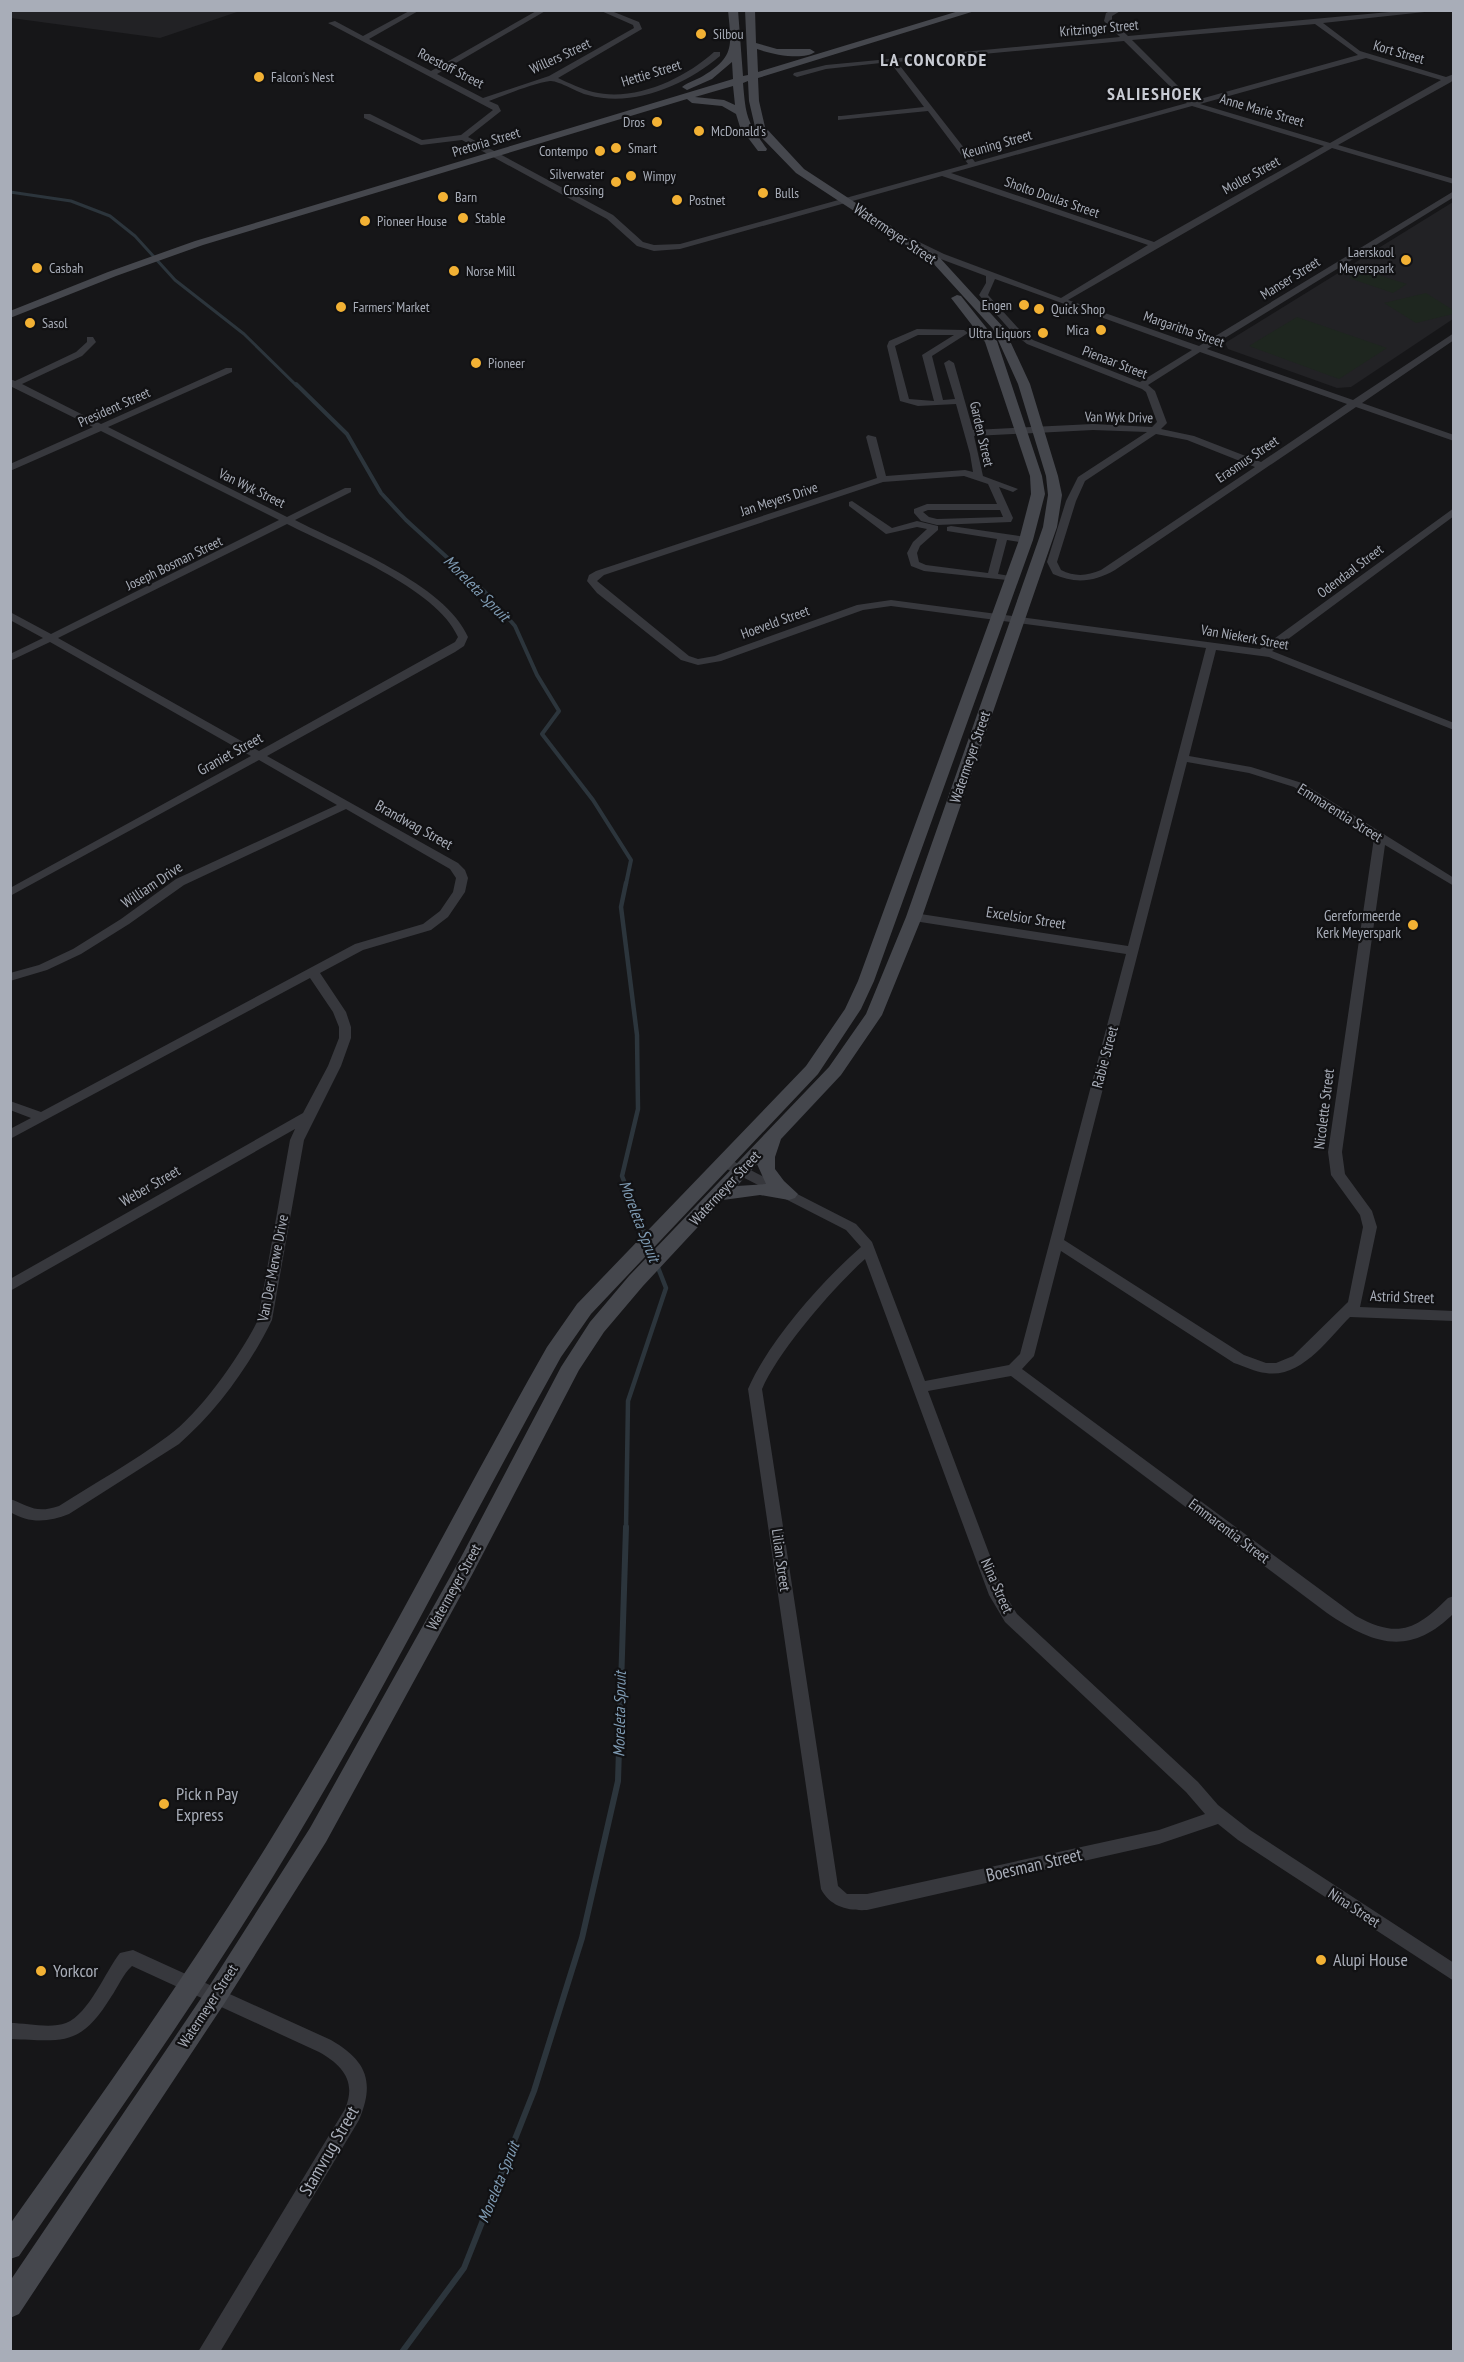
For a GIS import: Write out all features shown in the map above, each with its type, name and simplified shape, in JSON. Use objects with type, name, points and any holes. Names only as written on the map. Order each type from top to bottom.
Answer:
[{"type":"main road","name":"Watermeyer Street","points":[[10,2305],[216,1995],[318,1835],[466,1567],[571,1367],[597,1327],[636,1281],[835,1071],[874,1015],[914,917],[1050,527],[1055,495],[1052,476],[1039,430],[1014,359],[998,328],[946,269],[908,240],[839,202],[776,163],[746,127],[741,112],[737,77],[733,10]]},
{"type":"main road","name":"Watermeyer Street","points":[[10,2247],[191,1984],[273,1856],[318,1780],[554,1352],[584,1309],[812,1070],[853,1009],[870,970],[1026,540],[1038,494],[1036,476],[991,341],[934,273],[800,171],[766,136],[760,127],[751,73],[750,10]]},
{"type":"main road","name":"Pretoria Street","points":[[751,73],[811,52],[956,10]]},
{"type":"main road","name":"Pretoria Street","points":[[10,304],[194,240],[482,148],[974,10]]},
{"type":"main road","points":[[750,44],[776,52],[811,52]]},
{"type":"main road","points":[[669,94],[712,74],[727,62],[736,48]]},
{"type":"main road","name":"Pretoria Street","points":[[194,240],[496,155],[662,104],[737,77]]},
{"type":"main road","points":[[662,104],[710,100],[724,103],[741,112]]},
{"type":"main road","name":"Pretoria Street","points":[[10,315],[107,271]]},
{"type":"main road","points":[[777,1134],[766,1156],[766,1164],[768,1174],[786,1193]]},
{"type":"main road","points":[[720,1194],[760,1190],[786,1193]]},
{"type":"street","points":[[364,39],[417,10]]},
{"type":"street","points":[[431,74],[544,10]]},
{"type":"street","name":"Willers Street","points":[[483,100],[552,78],[635,32],[639,26],[602,10]]},
{"type":"street","name":"Anne Marie Street","points":[[1119,10],[1109,15],[1108,21],[1192,104],[1454,182]]},
{"type":"street","name":"Kritzinger Street","points":[[797,75],[826,67],[892,60],[1440,10]]},
{"type":"street","name":"Kort Street","points":[[1318,21],[1352,50],[1364,56],[1450,78]]},
{"type":"street","name":"Roestoff Street","points":[[332,23],[495,107],[496,111],[463,137]]},
{"type":"street","name":"Hettie Street","points":[[552,78],[588,93],[609,97],[626,96],[679,80],[697,71],[717,54]]},
{"type":"street","name":"Keuning Street","points":[[496,155],[610,217],[637,242],[648,248],[672,248],[1364,56]]},
{"type":"street","points":[[892,60],[973,165]]},
{"type":"street","name":"Moller Street","points":[[1063,300],[1155,245],[1450,78]]},
{"type":"street","points":[[841,118],[928,109]]},
{"type":"street","points":[[367,116],[421,143],[463,137],[496,155]]},
{"type":"street","name":"Sholto Doulas Street","points":[[942,174],[1155,245]]},
{"type":"street","name":"Manser Street","points":[[1141,385],[1454,193]]},
{"type":"street","name":"Margaritha Street","points":[[908,240],[941,256],[1033,291],[1454,438]]},
{"type":"street","points":[[985,289],[990,283],[991,274]]},
{"type":"street","points":[[985,289],[1008,285],[1033,291]]},
{"type":"street","name":"Pienaar Street","points":[[985,289],[984,297],[1030,342],[1141,385],[1150,392],[1162,423],[1155,431]]},
{"type":"street","points":[[939,402],[927,355],[964,333],[916,332],[892,343],[905,401],[939,402],[961,401]]},
{"type":"street","name":"Erasmus Street","points":[[1155,431],[1081,479],[1071,501],[1052,565],[1055,571],[1067,577],[1082,579],[1095,577],[1454,336]]},
{"type":"street","points":[[13,383],[79,354],[92,342],[90,339]]},
{"type":"street","name":"Garden Street","points":[[949,363],[970,433],[978,476],[1013,489]]},
{"type":"street","name":"President Street","points":[[10,468],[229,370]]},
{"type":"street","name":"Van Wyk Street","points":[[13,383],[406,582],[456,622],[462,631],[463,640]]},
{"type":"street","name":"Van Wyk Drive","points":[[970,433],[1120,428],[1155,431],[1178,435],[1262,466]]},
{"type":"street","points":[[871,437],[882,478]]},
{"type":"street","points":[[1234,456],[1278,454]]},
{"type":"street","name":"Jan Meyers Drive","points":[[593,577],[882,478],[963,472],[978,476]]},
{"type":"street","points":[[992,481],[1008,518],[1002,521],[930,522],[916,511],[927,507],[1003,507]]},
{"type":"street","name":"Joseph Bosman Street","points":[[10,658],[348,490]]},
{"type":"street","points":[[852,504],[890,532],[917,524],[1026,540]]},
{"type":"street","name":"Odendaal Street","points":[[1262,653],[1454,511]]},
{"type":"street","points":[[934,528],[914,545],[911,557],[915,564],[924,568],[1012,579]]},
{"type":"street","points":[[992,576],[1003,537]]},
{"type":"street","name":"Hoeveld Street","points":[[593,577],[594,583],[606,594],[677,652],[694,662],[717,659],[861,607],[877,604],[908,605],[998,617]]},
{"type":"street","name":"Brandwag Street","points":[[10,615],[454,866],[459,870],[462,882],[455,899],[444,914],[427,927],[359,947],[10,1135]]},
{"type":"street","name":"Van Niekerk Street","points":[[998,617],[1262,653],[1287,659],[1452,725]]},
{"type":"street","name":"Graniet Street","points":[[10,893],[451,650],[463,640]]},
{"type":"street","name":"Rabie Street","points":[[1013,1370],[1026,1360],[1030,1350],[1212,646]]},
{"type":"street","name":"Emmarentia Street","points":[[1182,758],[1251,770],[1283,779],[1308,791],[1454,883]]},
{"type":"street","name":"William Drive","points":[[10,977],[37,971],[53,963],[139,912],[159,895],[180,882],[346,805]]},
{"type":"street","name":"Nicolette Street","points":[[1057,1242],[1230,1354],[1256,1366],[1277,1368],[1298,1360],[1350,1312],[1359,1294],[1370,1227],[1367,1214],[1338,1175],[1335,1152],[1380,837]]},
{"type":"street","name":"Excelsior Street","points":[[914,917],[1133,951]]},
{"type":"street","name":"Van Der Merwe Drive","points":[[10,1505],[26,1514],[36,1515],[64,1510],[174,1440],[189,1427],[210,1402],[255,1340],[265,1320],[293,1154],[301,1128],[342,1050],[346,1034],[342,1018],[312,972]]},
{"type":"street","points":[[10,1104],[43,1118]]},
{"type":"street","name":"Weber Street","points":[[10,1286],[307,1116]]},
{"type":"street","name":"Nina Street","points":[[724,1162],[851,1227],[863,1238],[997,1595],[1016,1624],[1175,1771],[1219,1816],[1284,1862],[1454,1972]]},
{"type":"street","name":"Lilian Street","points":[[847,1902],[833,1894],[828,1882],[755,1389],[766,1368],[836,1279],[868,1249]]},
{"type":"street","name":"Astrid Street","points":[[1350,1312],[1454,1316]]},
{"type":"street","points":[[920,1387],[1013,1370]]},
{"type":"street","name":"Emmarentia Street","points":[[1013,1370],[1333,1609],[1365,1630],[1385,1636],[1411,1634],[1429,1627],[1454,1602]]},
{"type":"street","name":"Boesman Street","points":[[847,1902],[867,1902],[1138,1842],[1187,1829],[1219,1816]]},
{"type":"street","name":"Stamvrug Street","points":[[10,2031],[60,2032],[76,2027],[90,2013],[122,1964],[130,1958],[216,1995],[332,2050],[352,2066],[358,2078],[359,2089],[357,2104],[352,2114],[208,2352]]},
{"type":"shaded area","points":[[11,10],[240,11],[160,38],[11,18]]},
{"type":"shaded area","name":"Laerskool Meyerspark","points":[[1453,202],[1453,319],[1351,387],[1337,388],[1228,349],[1225,343]]},
{"type":"shaded area","points":[[1362,270],[1407,284],[1393,293],[1349,278]]},
{"type":"shaded area","points":[[1426,293],[1453,310],[1453,314],[1416,323],[1384,303]]},
{"type":"shaded area","points":[[1297,317],[1387,348],[1339,379],[1249,346]]},
{"type":"waterway","name":"Moreleta Spruit","points":[[10,192],[71,201],[110,216],[135,236],[175,280],[244,334],[297,386]]},
{"type":"waterway","name":"Moreleta Spruit","points":[[296,384],[347,434],[381,493],[406,520],[485,592],[515,626],[537,675],[559,711],[542,734],[593,800],[631,860],[626,884]]},
{"type":"waterway","name":"Moreleta Spruit","points":[[626,883],[621,907],[637,1035],[638,1109],[622,1176],[646,1237]]},
{"type":"waterway","name":"Moreleta Spruit","points":[[626,1529],[628,1401],[666,1288],[657,1265]]},
{"type":"waterway","name":"Moreleta Spruit","points":[[402,2352],[464,2268],[534,2091],[582,1938],[618,1781],[626,1527]]},
{"type":"place","name":"Silbou","points":[[701,34]]},
{"type":"place","name":"Falcon's Nest","points":[[259,77]]},
{"type":"place","name":"Dros","points":[[657,122]]},
{"type":"place","name":"McDonald's","points":[[699,131]]},
{"type":"place","name":"Smart","points":[[616,148]]},
{"type":"place","name":"Contempo","points":[[600,151]]},
{"type":"place","name":"Wimpy","points":[[631,176]]},
{"type":"place","name":"Silverwater Crossing","points":[[616,182]]},
{"type":"place","name":"Bulls","points":[[763,193]]},
{"type":"place","name":"Barn","points":[[443,197]]},
{"type":"place","name":"Postnet","points":[[677,200]]},
{"type":"place","name":"Stable","points":[[463,218]]},
{"type":"place","name":"Pioneer House","points":[[365,221]]},
{"type":"place","name":"Laerskool Meyerspark","points":[[1406,260]]},
{"type":"place","name":"Casbah","points":[[37,268]]},
{"type":"place","name":"Norse Mill","points":[[454,271]]},
{"type":"place","name":"Engen","points":[[1024,305]]},
{"type":"place","name":"Farmers' Market","points":[[341,307]]},
{"type":"place","name":"Quick Shop","points":[[1039,309]]},
{"type":"place","name":"Sasol","points":[[30,323]]},
{"type":"place","name":"Mica","points":[[1101,330]]},
{"type":"place","name":"Ultra Liquors","points":[[1043,333]]},
{"type":"place","name":"Pioneer","points":[[476,363]]},
{"type":"place","name":"Gereformeerde Kerk Meyerspark","points":[[1413,925]]},
{"type":"place","name":"Pick n Pay Express","points":[[164,1804]]},
{"type":"place","name":"Alupi House","points":[[1321,1960]]},
{"type":"place","name":"Yorkcor","points":[[41,1971]]},
{"type":"district","name":"LA CONCORDE","points":[[934,60]]},
{"type":"district","name":"SALIESHOEK","points":[[1155,94]]}]
